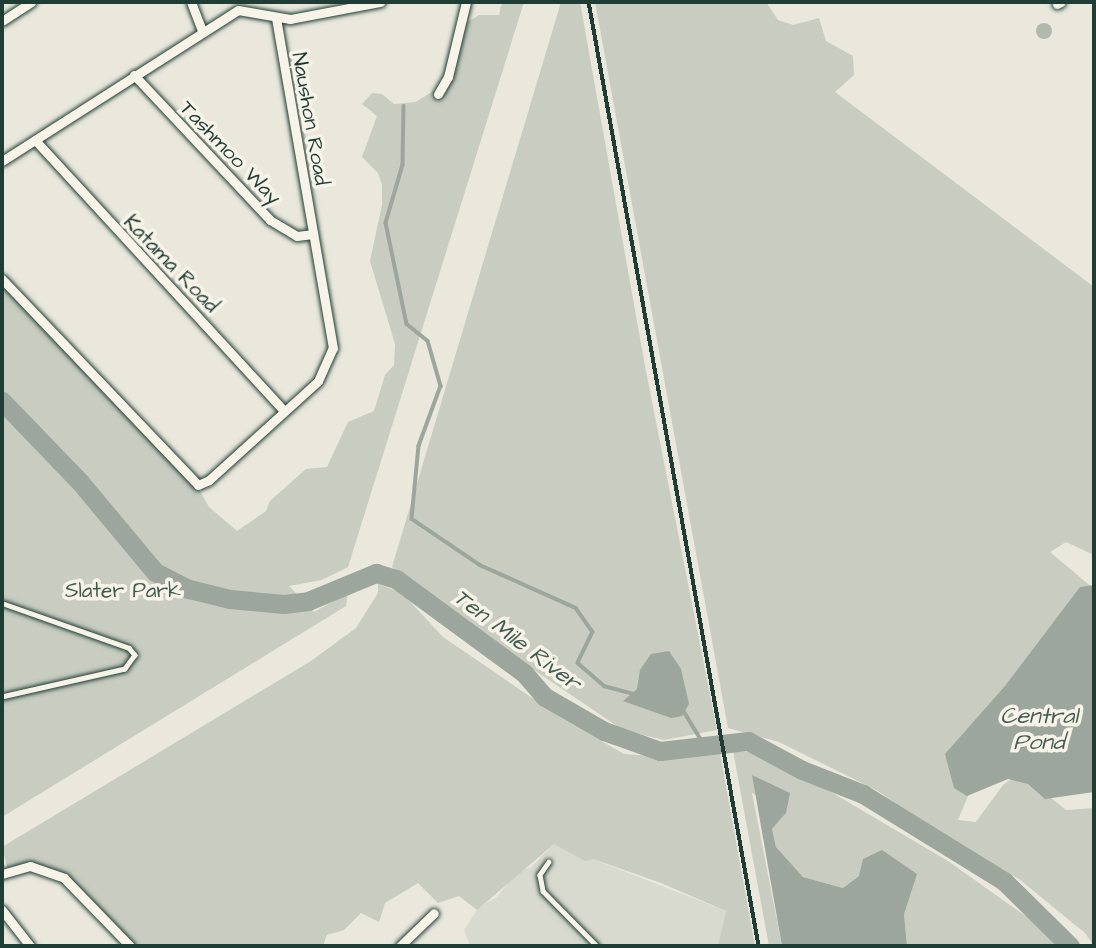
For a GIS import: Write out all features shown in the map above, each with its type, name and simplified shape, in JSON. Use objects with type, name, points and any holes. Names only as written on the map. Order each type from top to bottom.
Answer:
[{"type":"street","points":[[2,21],[31,2]]},
{"type":"street","points":[[191,2],[202,32]]},
{"type":"street","points":[[2,161],[239,10],[276,18],[380,2]]},
{"type":"street","points":[[438,94],[448,77],[466,2]]},
{"type":"street","name":"Naushon Road","points":[[2,279],[198,485],[209,480],[326,371],[333,348],[276,18]]},
{"type":"street","name":"Tashmoo Way","points":[[134,75],[270,220],[297,236],[313,234]]},
{"type":"street","name":"Katama Road","points":[[35,140],[284,411]]},
{"type":"street","points":[[2,874],[30,866],[64,878],[130,946]]},
{"type":"street","points":[[2,910],[30,946]]},
{"type":"street","points":[[400,946],[434,913]]},
{"type":"lane","points":[[2,603],[130,648],[135,655],[125,669],[2,697]]},
{"type":"lane","points":[[549,862],[540,875],[543,891],[597,946]]},
{"type":"shaded area","points":[[554,844],[726,911],[718,946],[470,946],[464,930],[479,907],[497,897],[520,869],[530,868]]},
{"type":"green space","name":"Slater Park","points":[[502,2],[524,2],[348,567],[322,580],[289,586],[314,612],[348,593],[346,606],[2,817],[2,279],[199,489],[209,507],[237,531],[266,511],[270,501],[306,469],[327,467],[348,422],[374,411],[385,375],[394,365],[395,344],[370,261],[382,205],[382,185],[378,173],[362,157],[377,116],[362,104],[372,93],[382,94],[394,104],[416,102],[433,91],[445,90],[464,24],[479,15],[499,15]]},
{"type":"green space","points":[[561,2],[580,2],[645,366],[717,730],[664,740],[623,730],[470,627],[392,567]]},
{"type":"green space","points":[[595,2],[766,2],[778,20],[793,25],[819,18],[826,41],[853,56],[854,75],[835,92],[1094,287],[1094,555],[1066,542],[1050,552],[1094,589],[1065,735],[974,782],[958,820],[976,822],[1003,785],[1020,773],[1066,810],[1094,808],[1094,946],[1085,933],[1019,879],[934,831],[878,791],[779,742],[728,728]]},
{"type":"green space","points":[[378,584],[402,593],[443,637],[560,717],[624,754],[682,758],[720,753],[755,946],[718,946],[726,911],[661,883],[593,859],[585,861],[554,844],[477,910],[459,896],[438,903],[418,883],[385,903],[379,922],[361,913],[344,930],[327,935],[323,946],[133,946],[67,879],[28,869],[9,874],[2,847],[311,661],[356,628],[378,593]]},
{"type":"green space","points":[[733,751],[749,752],[787,766],[948,861],[1048,932],[1059,946],[907,946],[904,914],[909,890],[859,876],[843,888],[803,877],[776,847],[772,829],[786,813],[752,793],[782,946],[769,946]]},
{"type":"water","name":"Central Pond","points":[[1094,585],[1094,792],[1045,799],[1028,784],[1008,779],[967,796],[954,788],[945,754],[1005,686],[1080,587]]},
{"type":"water","points":[[669,651],[681,669],[689,704],[682,716],[671,718],[623,701],[637,689],[640,670],[651,654]]},
{"type":"water","points":[[752,775],[790,793],[786,813],[772,829],[776,847],[803,877],[843,888],[859,876],[863,859],[882,850],[917,874],[904,914],[907,946],[782,946]]},
{"type":"building","points":[[1044,23],[1052,31],[1044,39],[1036,31]]},
{"type":"waterway","points":[[404,106],[403,165],[386,223],[407,324],[428,341],[441,386],[419,446],[412,519],[480,565],[576,608],[593,632],[578,663],[604,686],[634,694]]},
{"type":"waterway","name":"Ten Mile River","points":[[2,401],[80,482],[155,572],[189,589],[230,599],[284,604],[308,601],[376,573],[396,579],[524,673],[545,697],[604,731],[660,751],[748,741],[802,770],[863,794],[1004,881],[1070,946]]},
{"type":"waterway","points":[[682,708],[705,746]]},
{"type":"railway","points":[[589,2],[759,946]]}]
